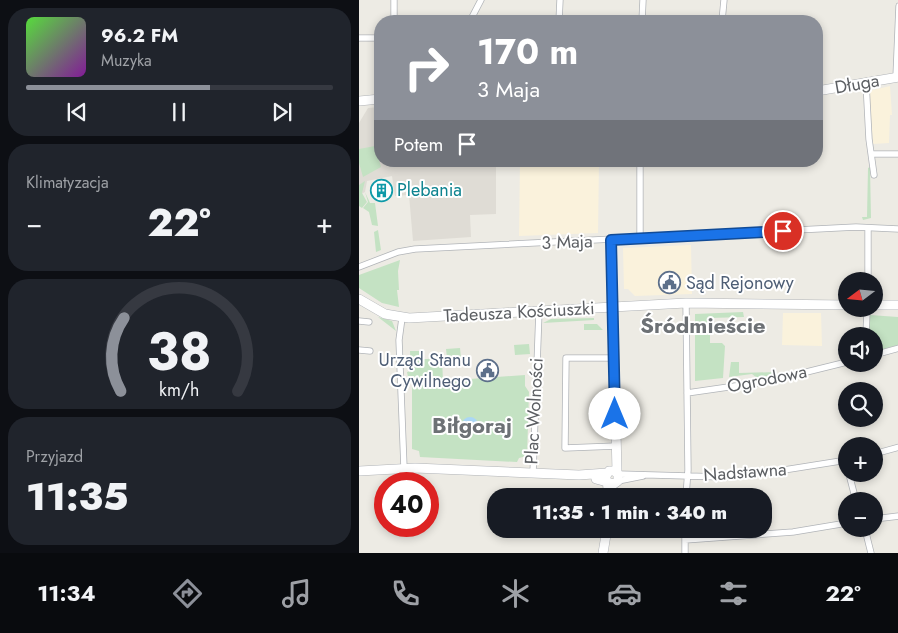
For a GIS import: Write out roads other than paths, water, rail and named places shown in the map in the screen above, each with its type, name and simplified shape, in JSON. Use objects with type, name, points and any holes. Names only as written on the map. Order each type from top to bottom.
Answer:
[{"type":"street","points":[[394,0],[394,15]]},
{"type":"street","points":[[474,15],[481,0]]},
{"type":"street","points":[[559,15],[560,0]]},
{"type":"street","points":[[642,15],[643,0]]},
{"type":"street","points":[[723,15],[725,0]]},
{"type":"street","points":[[897,77],[898,6]]},
{"type":"street","points":[[359,38],[374,38]]},
{"type":"street","name":"Długa","points":[[823,90],[897,77]]},
{"type":"street","points":[[866,82],[869,139],[873,154],[873,175]]},
{"type":"street","points":[[359,101],[374,100]]},
{"type":"street","points":[[873,154],[898,154]]},
{"type":"street","points":[[640,167],[640,239]]},
{"type":"street","name":"3 Maja","points":[[359,267],[410,250],[856,227],[898,230]]},
{"type":"street","points":[[868,229],[868,272]]},
{"type":"street","points":[[610,488],[615,446],[611,240]]},
{"type":"street","points":[[359,299],[378,310],[402,318],[399,340],[403,468]]},
{"type":"street","points":[[686,304],[686,488]]},
{"type":"street","name":"Tadeusza Kościuszki","points":[[402,318],[686,304],[838,304]]},
{"type":"street","points":[[883,305],[898,305]]},
{"type":"street","name":"Plac Wolności","points":[[359,472],[403,468],[533,472],[539,311]]},
{"type":"street","points":[[359,321],[369,322]]},
{"type":"street","points":[[883,352],[898,348]]},
{"type":"street","points":[[359,350],[370,351]]},
{"type":"street","points":[[614,358],[566,358],[564,429],[565,448],[615,446]]},
{"type":"street","name":"Ogrodowa","points":[[687,393],[770,381],[838,364]]},
{"type":"street","points":[[883,451],[898,447]]},
{"type":"street","name":"Nadstawna","points":[[533,472],[579,475],[585,478],[643,476],[723,477],[838,463]]},
{"type":"street","points":[[612,477],[614,488]]},
{"type":"street","points":[[883,518],[898,516]]},
{"type":"street","points":[[685,553],[685,540],[793,532],[838,524]]},
{"type":"street","points":[[867,537],[871,553]]},
{"type":"street","points":[[603,553],[606,538]]},
{"type":"water","points":[[470,417],[476,419],[478,425],[476,431],[470,433],[464,431],[462,425],[464,419]]},
{"type":"place","name":"Plebania","points":[[381,190]]},
{"type":"place","name":"Sąd Rejonowy","points":[[670,283]]},
{"type":"place","name":"Urząd Stanu Cywilnego","points":[[487,370]]},
{"type":"district","name":"Śródmieście","points":[[703,325]]},
{"type":"district","name":"Biłgoraj","points":[[472,425]]}]
